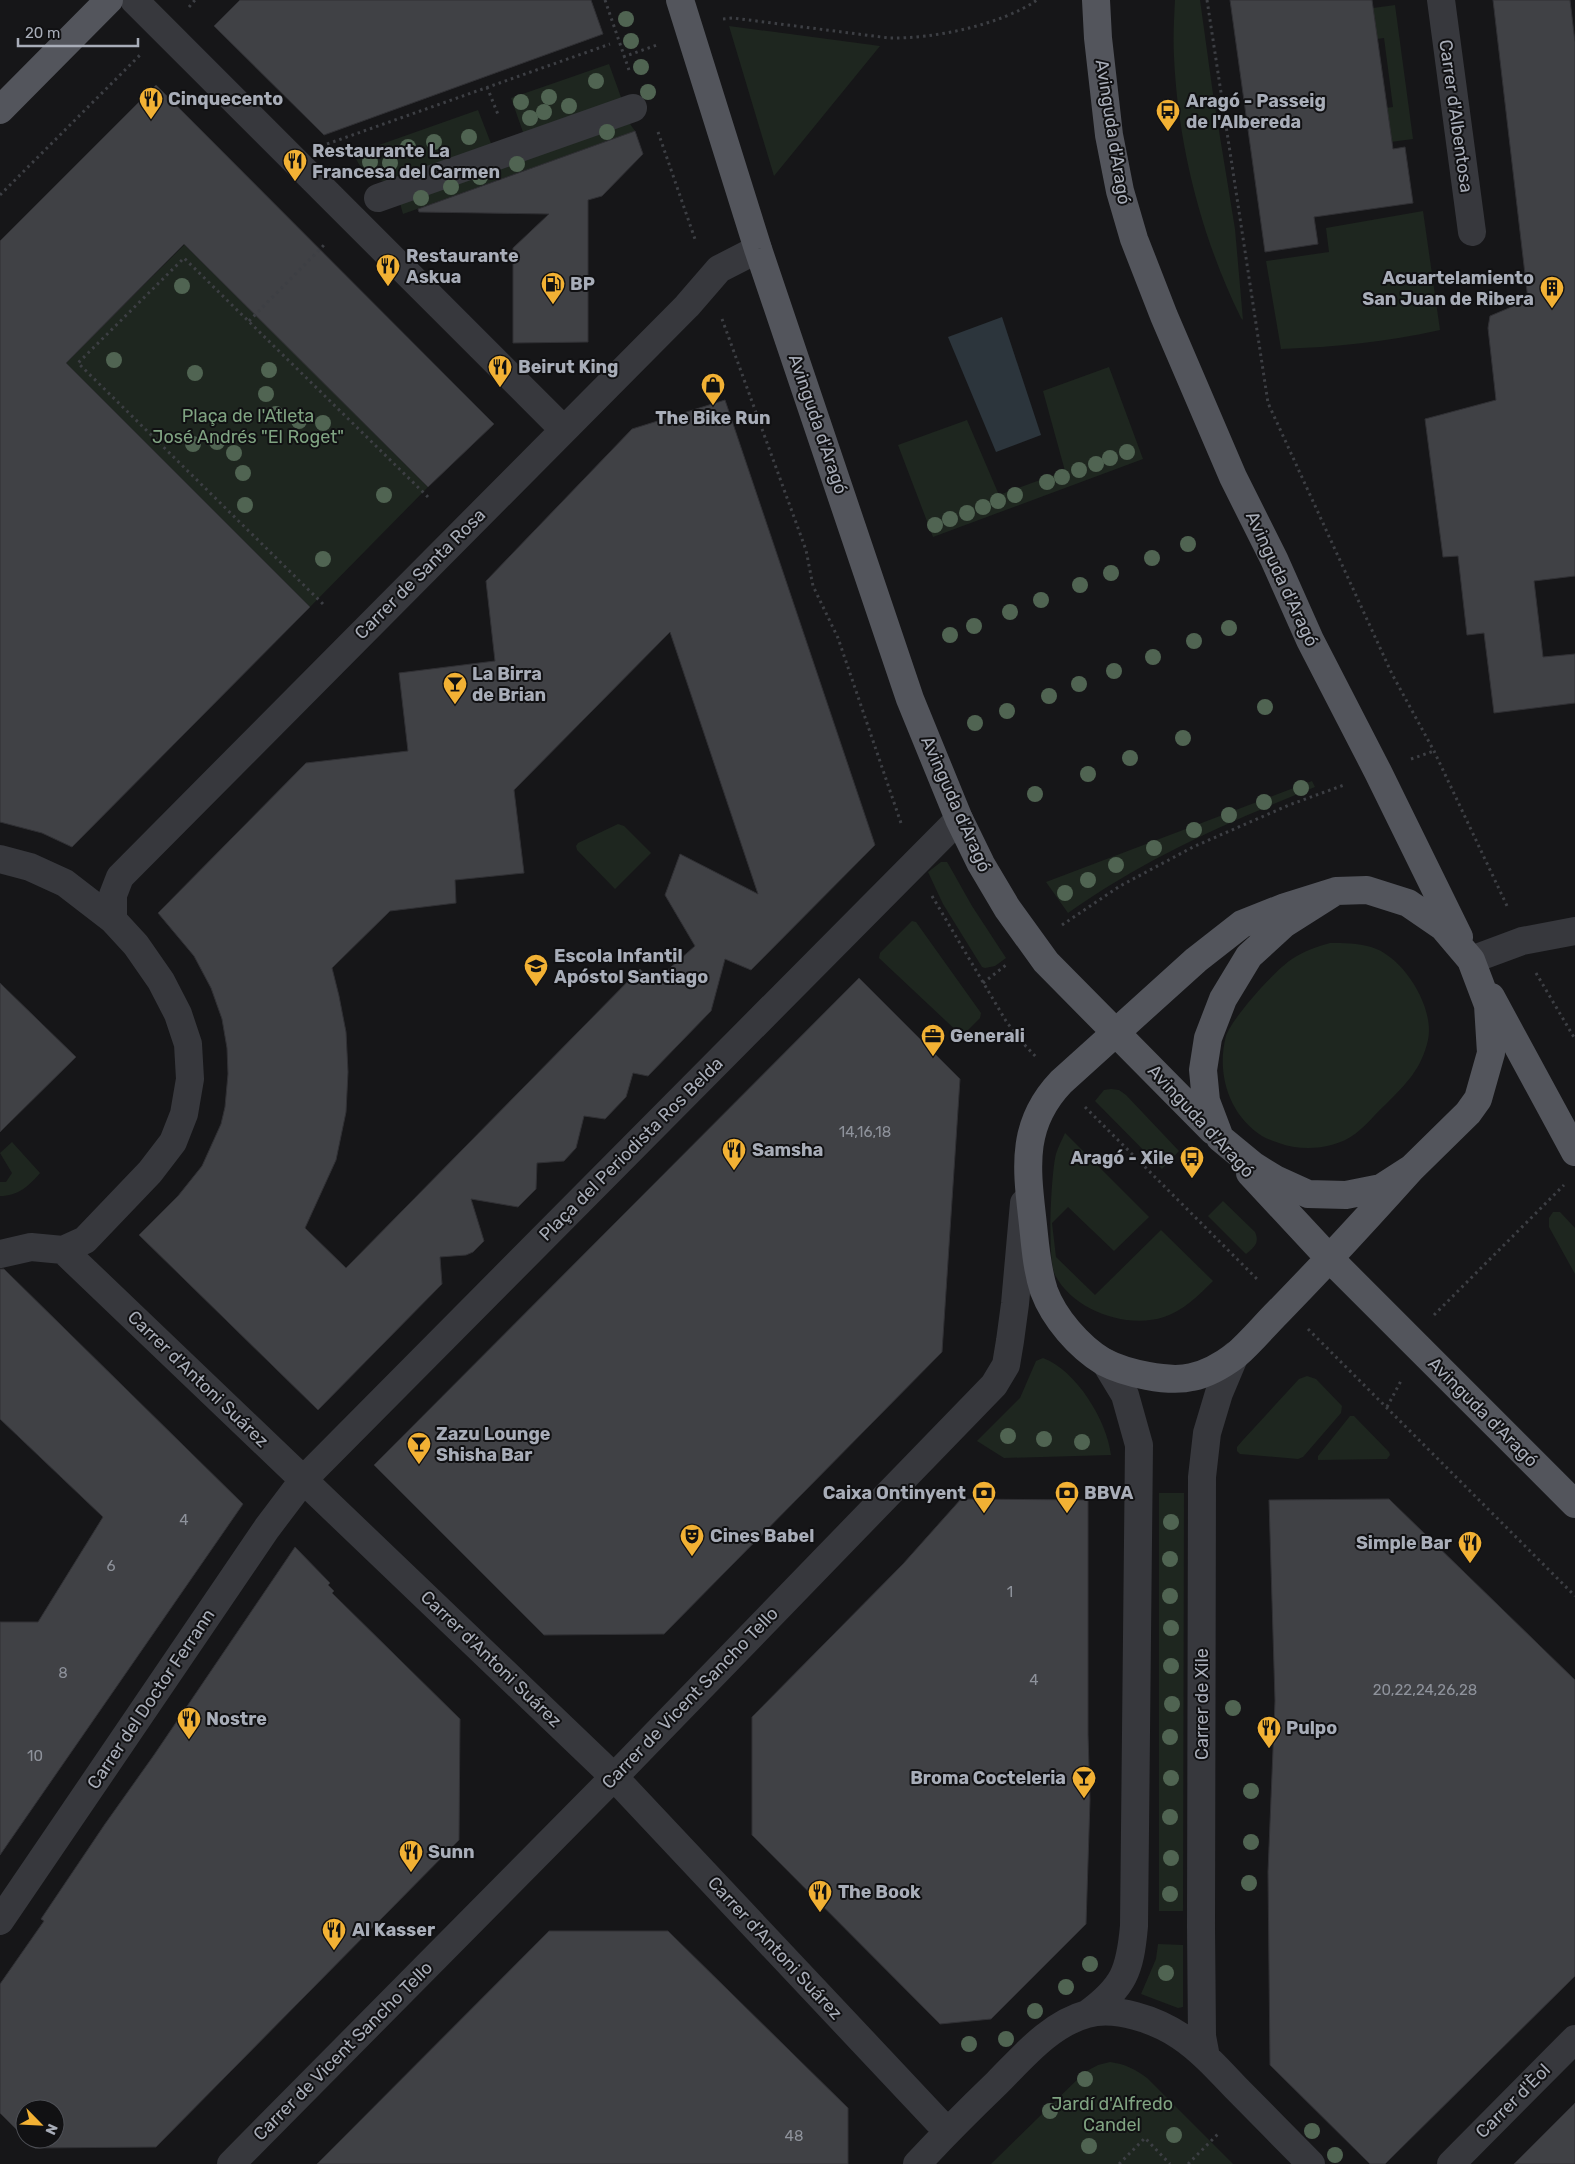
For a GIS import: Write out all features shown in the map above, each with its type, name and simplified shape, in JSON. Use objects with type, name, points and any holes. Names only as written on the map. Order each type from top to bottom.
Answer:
[{"type":"main road","points":[[0,110],[109,0]]},
{"type":"main road","name":"Avinguda d'Aragó","points":[[680,0],[758,249],[910,699],[959,819],[981,864],[1007,908],[1046,962],[1220,1138],[1264,1189],[1330,1258],[1575,1504]]},
{"type":"main road","name":"Avinguda d'Aragó","points":[[1096,0],[1098,38],[1109,135],[1120,191],[1134,239],[1164,316],[1233,477],[1274,559],[1310,640],[1471,960],[1575,1152]]},
{"type":"main road","points":[[1368,890],[1408,903],[1443,927],[1471,960],[1488,1005],[1491,1053],[1478,1099],[1468,1113],[1412,1168],[1330,1258],[1236,1356],[1214,1369],[1192,1378],[1165,1378],[1134,1372],[1105,1362],[1085,1347],[1060,1320],[1044,1291],[1038,1261],[1027,1172],[1031,1132],[1038,1113],[1049,1095],[1061,1082],[1196,960],[1242,924],[1284,907],[1336,891],[1368,890]]},
{"type":"main road","points":[[1336,891],[1284,924],[1248,956],[1223,999],[1208,1038],[1203,1070],[1206,1101],[1220,1138],[1254,1166],[1275,1179],[1308,1194],[1346,1195],[1381,1188],[1412,1168]]},
{"type":"street","points":[[134,0],[563,428]]},
{"type":"street","name":"Carrer d'Albentosa","points":[[1441,0],[1472,232]]},
{"type":"street","points":[[378,198],[633,108]]},
{"type":"street","name":"Carrer de Santa Rosa","points":[[113,920],[113,895],[120,876],[563,428],[687,306],[719,269],[758,249]]},
{"type":"street","name":"Plaça del Periodista Ros Belda","points":[[304,1479],[959,819]]},
{"type":"street","points":[[0,859],[30,866],[65,883],[113,920],[136,945],[161,981],[178,1014],[188,1044],[190,1079],[184,1114],[172,1142],[150,1172],[85,1240],[63,1250],[31,1247],[0,1254]]},
{"type":"street","points":[[1471,960],[1522,941],[1575,931]]},
{"type":"street","name":"Carrer de Vicent Sancho Tello","points":[[231,2164],[614,1777],[994,1385],[1006,1365],[1016,1304],[1027,1172]]},
{"type":"street","name":"Carrer d'Antoni Suárez","points":[[63,1250],[614,1777],[947,2131]]},
{"type":"street","name":"Carrer de Xile","points":[[1206,2057],[1202,2036],[1201,1927],[1202,1477],[1210,1425],[1219,1393],[1236,1356]]},
{"type":"street","points":[[917,2164],[947,2131],[1038,2042],[1062,2025],[1087,2014],[1118,1986],[1132,1957],[1134,1926],[1139,1445],[1125,1395],[1105,1362]]},
{"type":"street","name":"Carrer del Doctor Ferrann","points":[[0,1921],[262,1536],[304,1479]]},
{"type":"street","points":[[1087,2014],[1132,2014],[1180,2036],[1206,2057],[1311,2164]]},
{"type":"street","name":"Carrer d'Èol","points":[[1451,2164],[1572,2046]]},
{"type":"path","points":[[605,0],[633,81]]},
{"type":"path","points":[[624,57],[726,18],[889,38],[908,38],[968,28],[1028,6],[1037,0]]},
{"type":"path","points":[[1207,0],[1268,403],[1392,674],[1434,751],[1539,980],[1575,1039]]},
{"type":"path","points":[[324,145],[610,44]]},
{"type":"path","points":[[0,196],[141,54]]},
{"type":"path","points":[[657,129],[698,245]]},
{"type":"path","points":[[249,321],[325,244]]},
{"type":"path","points":[[323,604],[78,363],[184,258],[428,497]]},
{"type":"path","points":[[720,311],[806,550],[813,586],[838,638],[905,835]]},
{"type":"path","points":[[983,983],[1032,945],[1120,886],[1193,847],[1289,805],[1434,751]]},
{"type":"path","points":[[931,894],[983,983],[1019,1039],[1575,1596]]},
{"type":"path","points":[[1387,1407],[1419,1348],[1434,1315],[1568,1181]]},
{"type":"path","points":[[1188,2164],[1218,2134]]},
{"type":"path","points":[[1119,2164],[1145,2138],[1170,2164]]},
{"type":"green space","points":[[1175,0],[1200,0],[1235,229],[1243,320],[1227,288],[1194,191],[1176,91],[1174,57]]},
{"type":"green space","points":[[1395,5],[1413,139],[1317,152],[1312,118],[1393,107],[1384,38],[1304,49],[1301,18]]},
{"type":"green space","points":[[729,26],[880,46],[774,176]]},
{"type":"green space","points":[[609,64],[622,100],[524,135],[511,98]]},
{"type":"green space","points":[[478,110],[492,146],[390,181],[379,180],[370,176],[356,159],[362,151]]},
{"type":"green space","points":[[628,121],[635,131],[403,214],[400,203]]},
{"type":"green space","points":[[1423,211],[1440,330],[1361,343],[1281,349],[1266,261],[1329,252],[1326,228]]},
{"type":"green space","name":"Plaça de l'Atleta José Andrés \"El Roget\"","points":[[185,244],[428,487],[310,607],[66,363]]},
{"type":"green space","points":[[1109,367],[1143,459],[933,537],[898,445],[967,420],[999,495],[1065,471],[1043,391]]},
{"type":"green space","points":[[1312,781],[1315,787],[1188,842],[1127,875],[1068,913],[1046,882]]},
{"type":"green space","points":[[618,824],[624,826],[651,853],[615,889],[577,850],[576,846],[578,843]]},
{"type":"green space","points":[[941,862],[947,862],[972,906],[1006,958],[995,966],[982,967],[943,904],[928,872]]},
{"type":"green space","points":[[912,921],[916,922],[981,1013],[980,1018],[962,1036],[879,958],[880,953]]},
{"type":"green space","points":[[1330,943],[1356,944],[1371,947],[1383,952],[1394,961],[1414,984],[1421,998],[1427,1013],[1428,1040],[1421,1060],[1412,1076],[1355,1134],[1328,1146],[1298,1148],[1262,1136],[1241,1117],[1233,1105],[1224,1078],[1223,1050],[1226,1036],[1236,1018],[1265,983],[1292,959],[1306,951]]},
{"type":"green space","points":[[1104,1090],[1119,1090],[1126,1095],[1179,1151],[1162,1169],[1095,1101]]},
{"type":"green space","points":[[1065,1133],[1149,1217],[1114,1251],[1068,1207],[1052,1223],[1056,1257],[1095,1295],[1161,1230],[1213,1281],[1184,1307],[1164,1317],[1149,1320],[1134,1321],[1118,1318],[1088,1307],[1064,1288],[1055,1275],[1050,1235],[1051,1196],[1054,1164],[1057,1151]]},
{"type":"green space","points":[[12,1142],[40,1173],[32,1182],[18,1192],[0,1196],[0,1182],[6,1182],[12,1173],[0,1153]]},
{"type":"green space","points":[[1223,1201],[1255,1232],[1257,1239],[1254,1247],[1246,1254],[1208,1216]]},
{"type":"green space","points":[[1553,1212],[1560,1212],[1575,1228],[1575,1274],[1549,1227],[1549,1218]]},
{"type":"green space","points":[[1043,1358],[1067,1374],[1088,1399],[1103,1427],[1111,1455],[1004,1458],[977,1441],[1020,1398],[1036,1361]]},
{"type":"green space","points":[[1307,1376],[1316,1379],[1342,1406],[1341,1413],[1303,1457],[1298,1459],[1240,1454],[1237,1451],[1237,1447],[1243,1440],[1299,1379]]},
{"type":"green space","points":[[1350,1416],[1354,1416],[1389,1452],[1390,1455],[1387,1459],[1318,1460],[1318,1456]]},
{"type":"green space","points":[[1159,1493],[1184,1493],[1183,1911],[1159,1911]]},
{"type":"green space","points":[[1158,1944],[1183,1945],[1183,2007],[1178,2008],[1141,1994],[1156,1959]]},
{"type":"green space","name":"Jardí d'Alfredo Candel","points":[[1110,2062],[1130,2067],[1147,2078],[1233,2164],[991,2164],[1085,2072],[1098,2065]]},
{"type":"shaded area","points":[[1002,317],[1041,435],[996,452],[948,337]]},
{"type":"building","points":[[240,0],[591,0],[603,34],[324,135],[214,26]]},
{"type":"building","points":[[1230,0],[1372,0],[1393,149],[1405,147],[1413,203],[1314,217],[1318,244],[1265,252]]},
{"type":"building","points":[[1493,0],[1570,0],[1575,42],[1575,576],[1534,581],[1543,657],[1575,654],[1575,703],[1494,713],[1484,633],[1467,635],[1458,556],[1443,557],[1425,419],[1496,400],[1488,328],[1490,316],[1528,300]]},
{"type":"building","points":[[156,85],[494,424],[428,487],[184,244],[66,363],[310,607],[72,847],[42,833],[0,822],[0,241]]},
{"type":"building","points":[[635,131],[643,154],[602,196],[588,200],[588,342],[513,343],[513,248],[549,214],[419,212],[418,209]]},
{"type":"building","points":[[725,400],[875,845],[751,970],[725,959],[711,1011],[648,1076],[633,1073],[626,1097],[605,1119],[584,1116],[576,1148],[564,1161],[537,1163],[536,1189],[518,1207],[471,1199],[484,1241],[473,1252],[466,1255],[440,1257],[442,1284],[318,1410],[139,1235],[178,1196],[202,1166],[221,1124],[225,1107],[228,1074],[227,1048],[222,1019],[211,988],[194,956],[158,913],[306,763],[408,751],[399,673],[495,661],[486,581],[632,429]],"holes":[[[670,632],[758,894],[680,854],[665,895],[695,946],[654,982],[640,969],[346,1268],[305,1228],[336,1160],[346,1112],[348,1072],[346,1032],[332,968],[390,911],[456,903],[455,880],[524,873],[514,790]]]},
{"type":"building","points":[[859,978],[960,1079],[942,1352],[664,1634],[544,1635],[374,1465]]},
{"type":"building","points":[[0,983],[76,1057],[0,1132]]},
{"type":"building","points":[[0,1269],[4,1269],[243,1504],[0,1855],[0,1622],[38,1622],[103,1517],[0,1419]]},
{"type":"building","points":[[961,1499],[1088,1500],[1088,1734],[1090,1800],[1086,1924],[991,2019],[940,2024],[752,1835],[752,1717],[903,1564]]},
{"type":"building","points":[[1389,1499],[1575,1680],[1575,1976],[1385,2164],[1370,2164],[1270,2065],[1268,1872],[1275,1701],[1269,1500]]},
{"type":"building","points":[[295,1547],[330,1583],[328,1585],[334,1591],[332,1593],[460,1719],[459,1840],[156,2147],[65,2148],[65,2099],[15,2099],[15,2128],[0,2113],[0,1984],[44,1921],[41,1919]]},
{"type":"building","points":[[549,1931],[668,1931],[848,2108],[848,2164],[317,2164]]},
{"type":"building","points":[[1575,2103],[1575,2164],[1514,2164]]},
{"type":"place","name":"Cinquecento","points":[[151,120]]},
{"type":"place","name":"Aragó - Passeig de l'Albereda","points":[[1168,132]]},
{"type":"place","name":"Restaurante La Francesa del Carmen","points":[[295,182]]},
{"type":"place","name":"Restaurante Askua","points":[[388,287]]},
{"type":"place","name":"BP","points":[[553,305]]},
{"type":"place","name":"Acuartelamiento San Juan de Ribera","points":[[1552,309]]},
{"type":"place","name":"Beirut King","points":[[500,388]]},
{"type":"place","name":"The Bike Run","points":[[713,406]]},
{"type":"place","name":"La Birra de Brian","points":[[455,705]]},
{"type":"place","name":"Escola Infantil Apóstol Santiago","points":[[536,987]]},
{"type":"place","name":"Generali","points":[[933,1057]]},
{"type":"place","name":"Samsha","points":[[734,1171]]},
{"type":"place","name":"Aragó - Xile","points":[[1192,1179]]},
{"type":"place","name":"Zazu Lounge Shisha Bar","points":[[419,1465]]},
{"type":"place","name":"Caixa Ontinyent","points":[[984,1514]]},
{"type":"place","name":"BBVA","points":[[1067,1514]]},
{"type":"place","name":"Cines Babel","points":[[692,1557]]},
{"type":"place","name":"Simple Bar","points":[[1470,1564]]},
{"type":"place","name":"Nostre","points":[[189,1740]]},
{"type":"place","name":"Pulpo","points":[[1269,1749]]},
{"type":"place","name":"Broma Cocteleria","points":[[1084,1799]]},
{"type":"place","name":"Sunn","points":[[411,1873]]},
{"type":"place","name":"The Book","points":[[820,1913]]},
{"type":"place","name":"Al Kasser","points":[[334,1951]]}]
